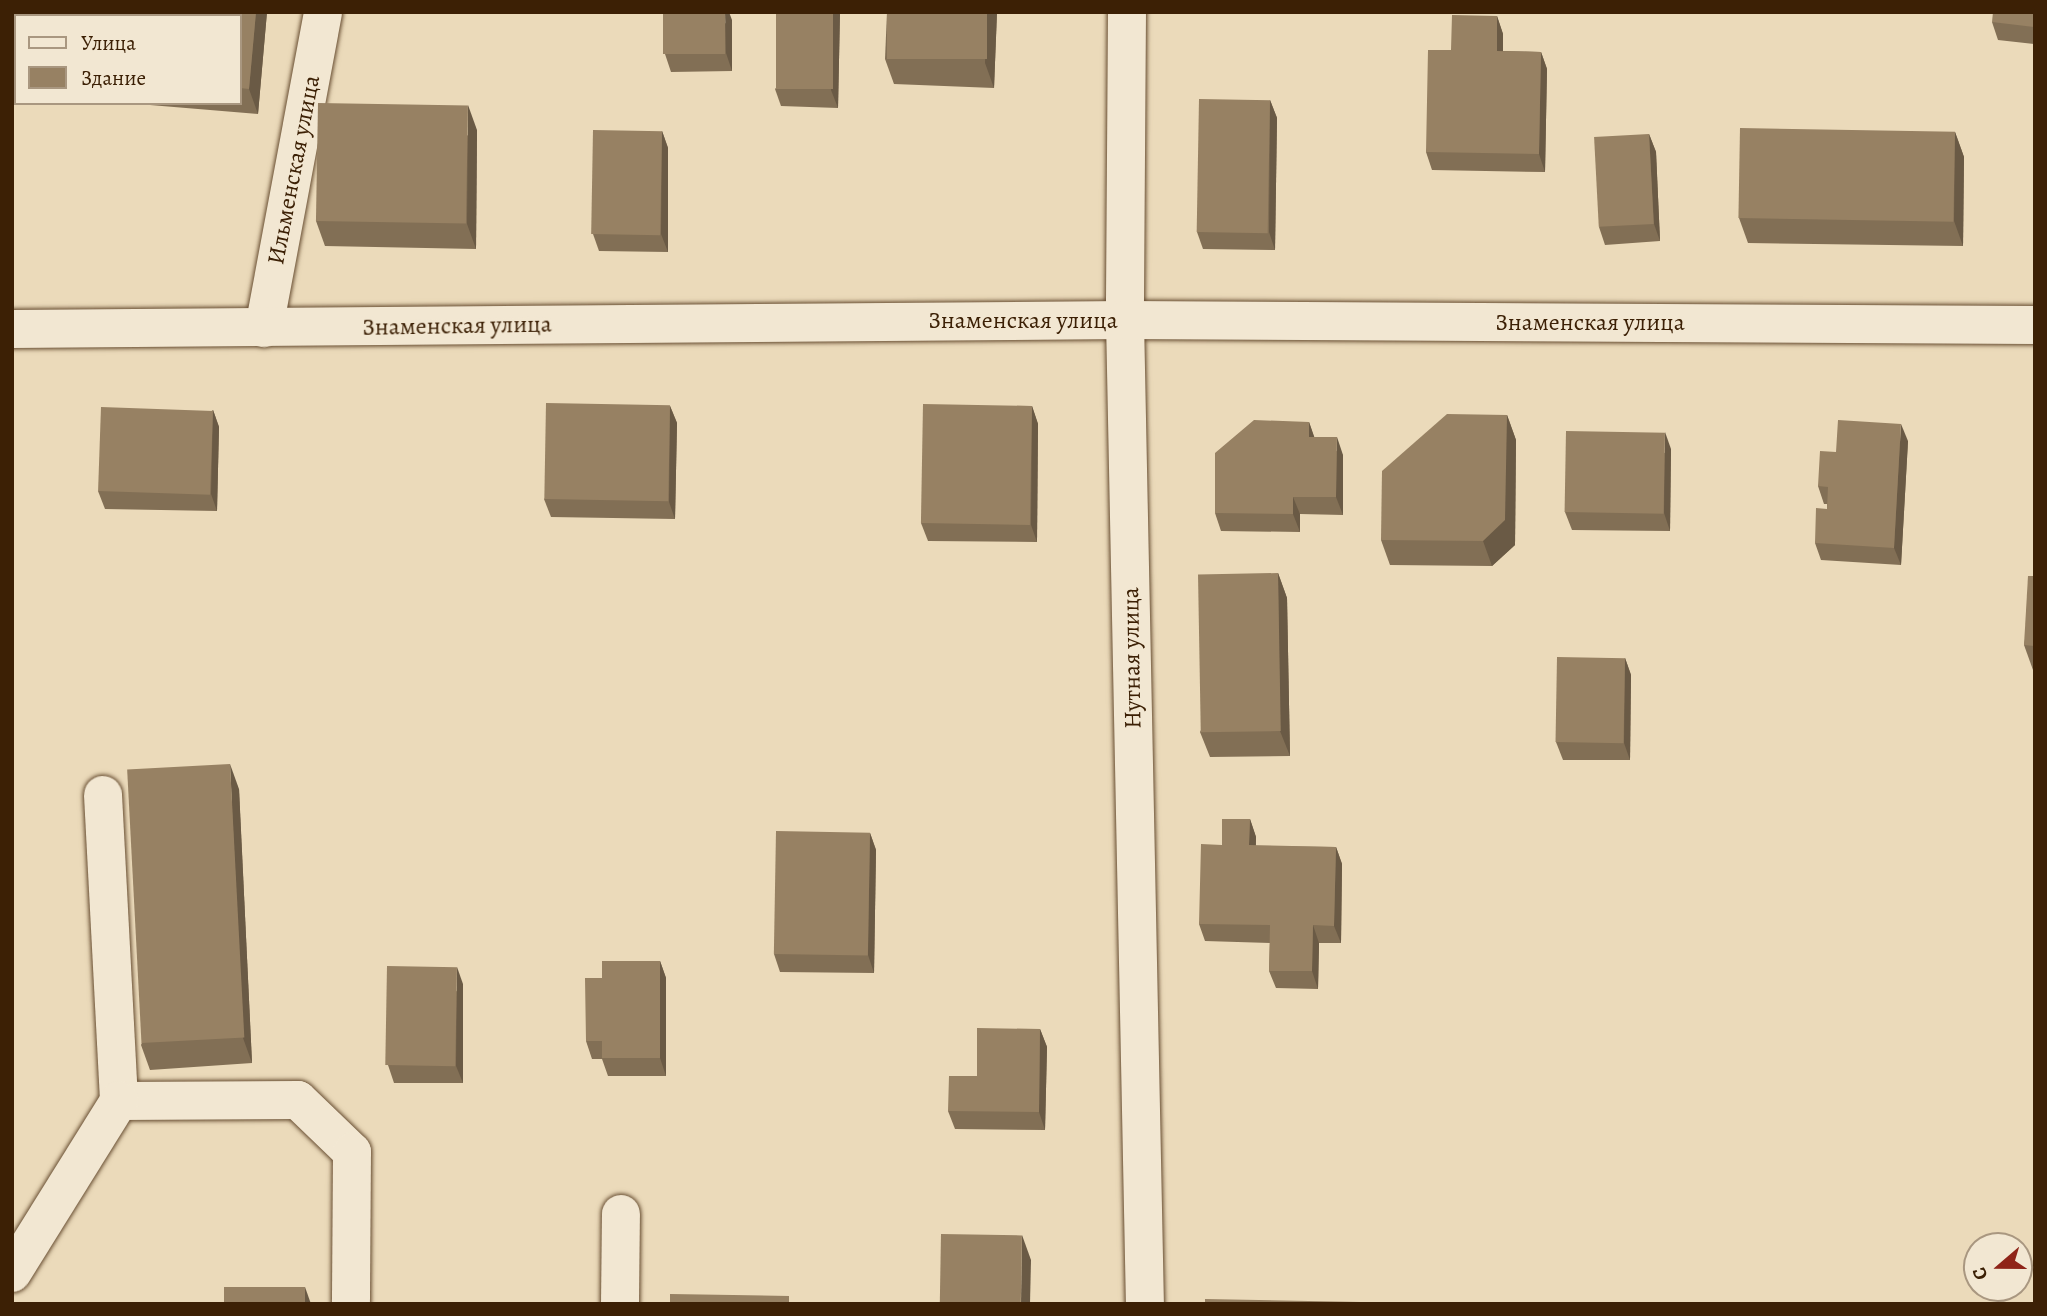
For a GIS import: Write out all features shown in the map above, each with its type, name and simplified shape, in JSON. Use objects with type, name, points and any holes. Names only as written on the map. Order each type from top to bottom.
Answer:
[{"type":"street","name":"Ильменская улица","points":[[264,328],[323,12]]},
{"type":"street","name":"Нутная улица","points":[[1127,12],[1125,320],[1145,1304]]},
{"type":"street","name":"Знаменская улица","points":[[12,329],[1125,320],[2035,325]]},
{"type":"street","points":[[12,1273],[119,1101],[103,795]]},
{"type":"street","points":[[119,1101],[298,1100],[352,1152],[351,1304]]},
{"type":"street","points":[[620,1304],[621,1214]]},
{"type":"building","points":[[256,12],[249,89],[242,88],[242,14],[112,14]]},
{"type":"building","points":[[663,12],[725,12],[725,54],[663,54]]},
{"type":"building","points":[[776,12],[833,12],[833,89],[776,89]]},
{"type":"building","points":[[887,12],[987,12],[987,59],[887,59]]},
{"type":"building","points":[[1993,12],[2035,12],[2035,27],[1992,22]]},
{"type":"building","points":[[1452,15],[1497,16],[1497,51],[1541,52],[1539,154],[1426,152],[1428,50],[1451,50]]},
{"type":"building","points":[[1199,99],[1270,100],[1268,233],[1197,232]]},
{"type":"building","points":[[318,103],[468,106],[466,224],[316,221]]},
{"type":"building","points":[[1740,128],[1955,132],[1953,222],[1738,218]]},
{"type":"building","points":[[593,130],[662,131],[660,235],[591,234]]},
{"type":"building","points":[[1649,134],[1654,224],[1599,227],[1594,137]]},
{"type":"building","points":[[546,403],[670,405],[668,501],[544,499]]},
{"type":"building","points":[[923,404],[1032,406],[1030,525],[921,523]]},
{"type":"building","points":[[101,407],[213,411],[210,495],[98,491]]},
{"type":"building","points":[[1447,414],[1507,415],[1505,520],[1483,541],[1381,540],[1382,471]]},
{"type":"building","points":[[1254,420],[1309,422],[1309,437],[1337,437],[1336,497],[1293,497],[1293,514],[1215,513],[1215,453]]},
{"type":"building","points":[[1838,420],[1901,424],[1894,548],[1815,543],[1816,508],[1827,509],[1828,487],[1818,486],[1820,451],[1836,452]]},
{"type":"building","points":[[1566,431],[1665,433],[1664,514],[1565,512]]},
{"type":"building","points":[[1278,573],[1281,731],[1201,732],[1198,574]]},
{"type":"building","points":[[2028,576],[2035,576],[2035,646],[2024,645]]},
{"type":"building","points":[[1557,657],[1625,658],[1624,743],[1556,742]]},
{"type":"building","points":[[230,764],[244,1038],[141,1043],[127,769]]},
{"type":"building","points":[[1222,819],[1250,819],[1249,845],[1336,847],[1334,926],[1313,925],[1312,971],[1269,971],[1270,925],[1199,924],[1201,844],[1222,845]]},
{"type":"building","points":[[776,831],[870,833],[868,956],[774,954]]},
{"type":"building","points":[[602,961],[660,961],[660,1058],[602,1058],[602,1041],[586,1041],[585,978],[602,978]]},
{"type":"building","points":[[387,966],[457,967],[455,1066],[385,1065]]},
{"type":"building","points":[[977,1028],[1040,1029],[1039,1112],[948,1111],[949,1076],[977,1076]]},
{"type":"building","points":[[941,1234],[1022,1235],[1021,1304],[940,1304]]},
{"type":"building","points":[[224,1287],[305,1287],[305,1304],[224,1304]]},
{"type":"building","points":[[670,1294],[789,1296],[789,1304],[670,1304]]},
{"type":"building","points":[[1205,1299],[1413,1303],[1413,1304],[1205,1304]]}]
